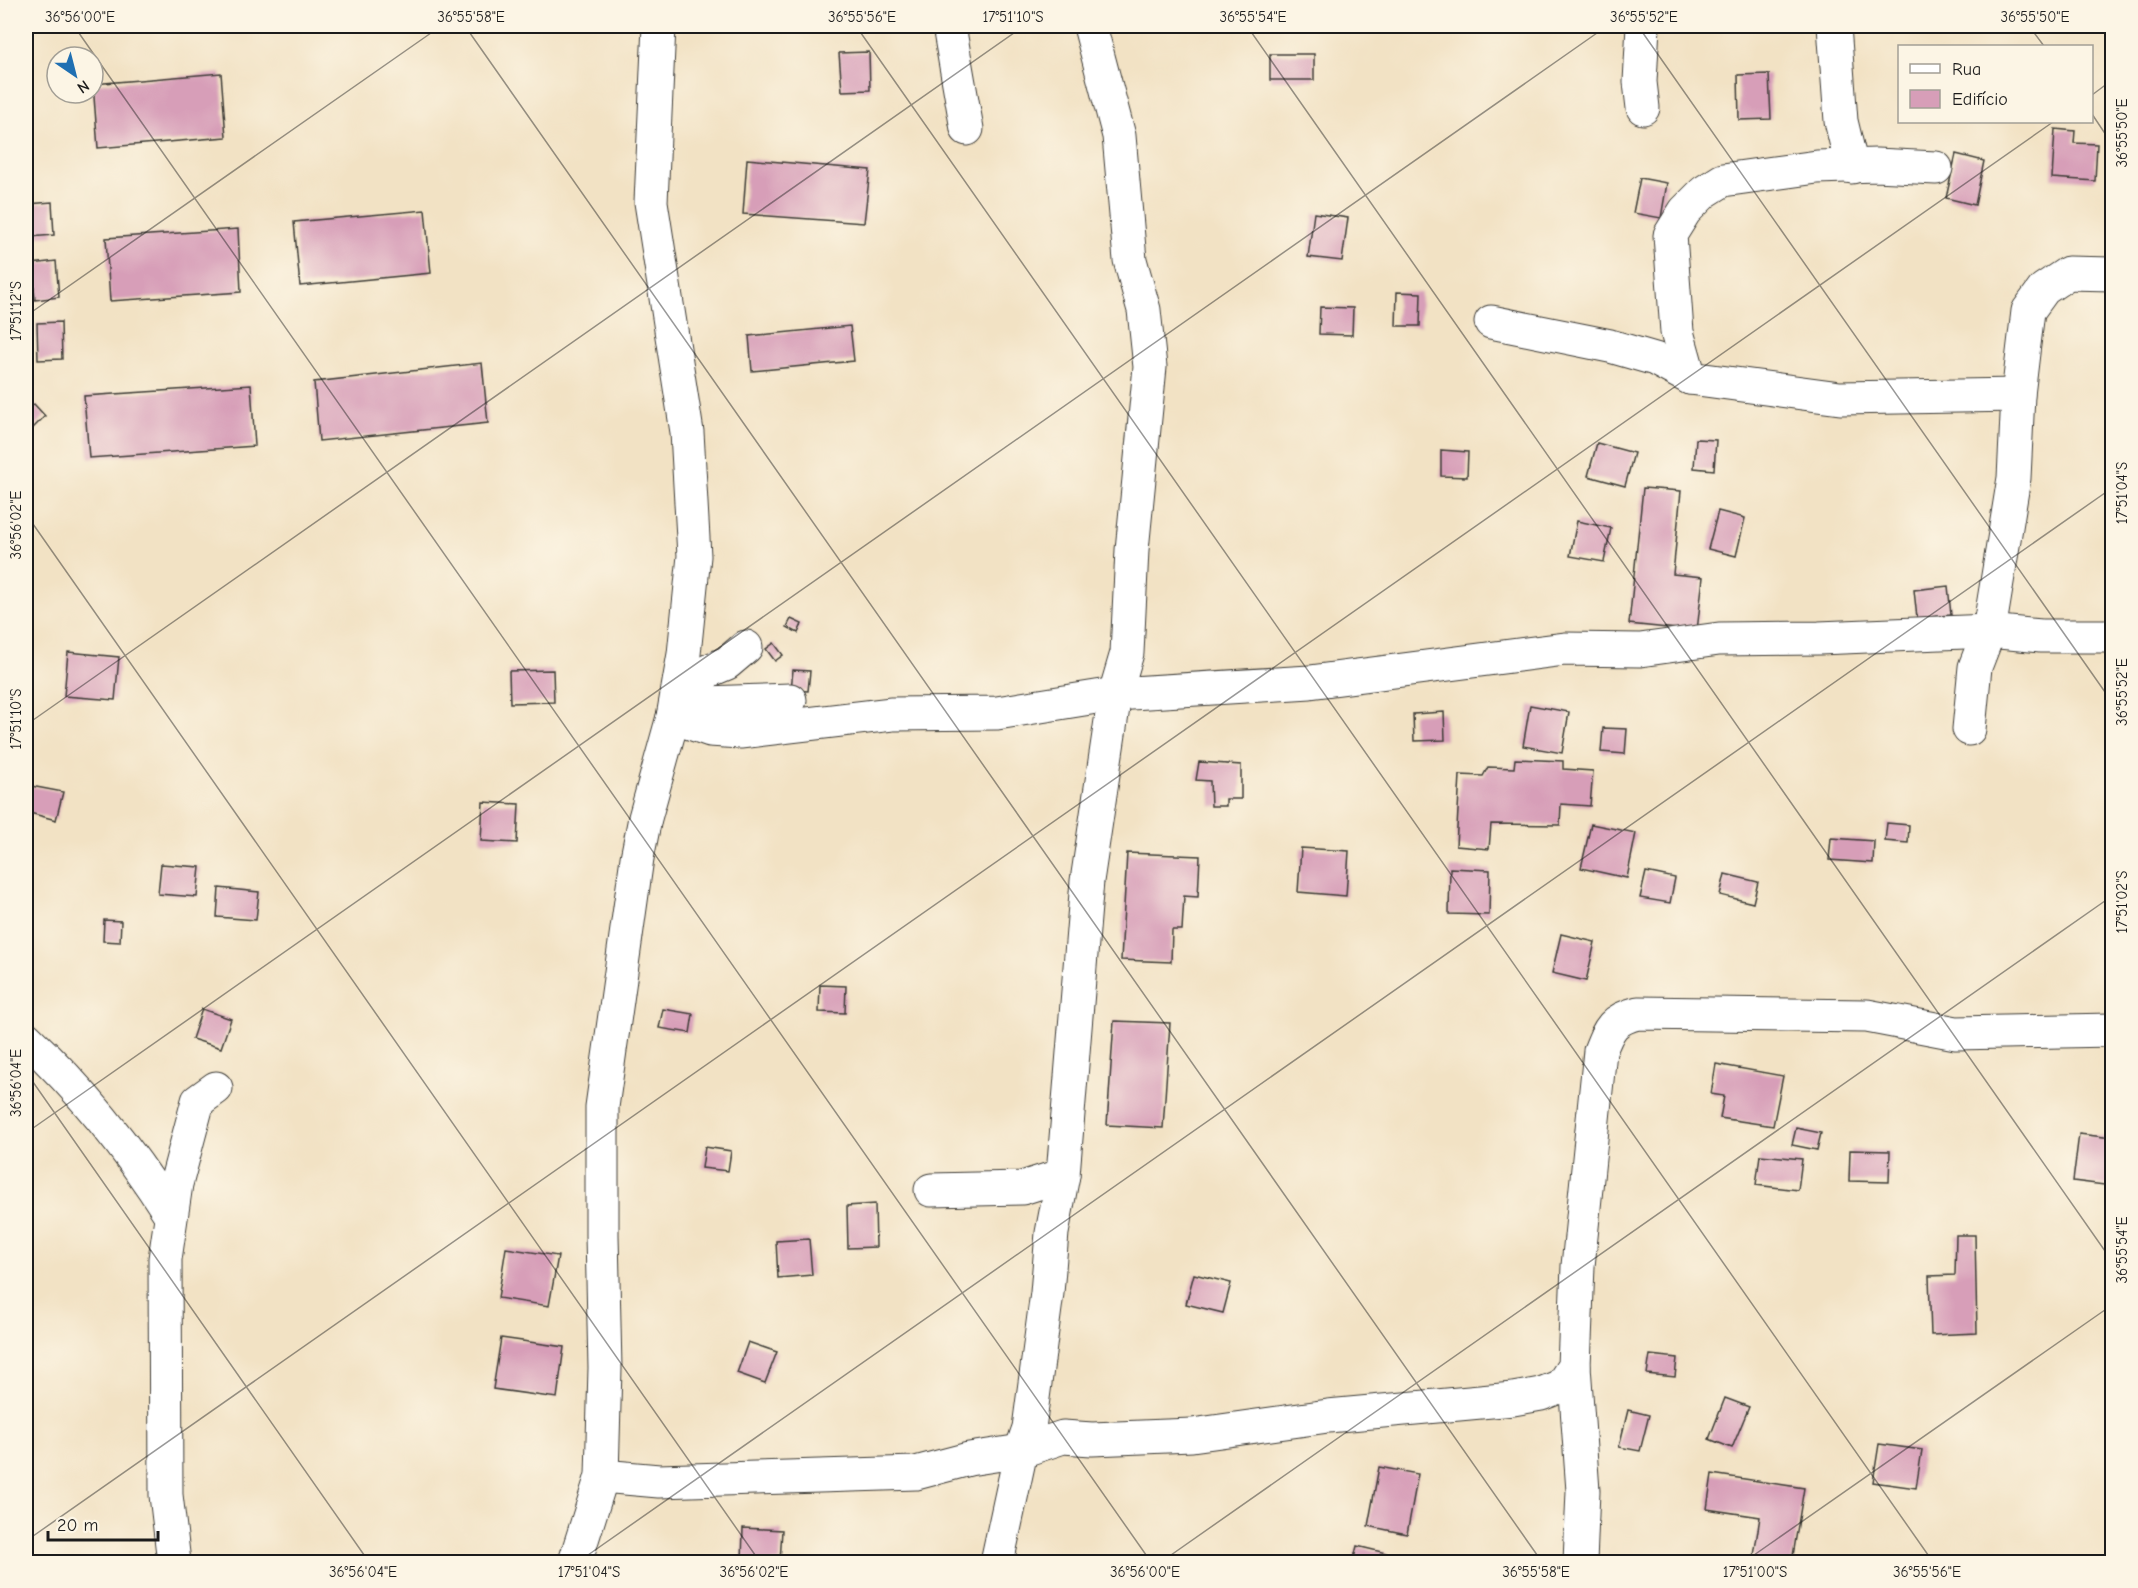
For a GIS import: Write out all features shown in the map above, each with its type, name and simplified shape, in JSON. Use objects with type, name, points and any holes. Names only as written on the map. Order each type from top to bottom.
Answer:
[{"type":"street","points":[[575,1563],[602,1476],[605,1368],[602,1107],[637,858],[674,710],[684,654],[694,556],[687,432],[671,345],[651,202],[659,26]]},
{"type":"street","points":[[949,26],[967,129]]},
{"type":"street","points":[[997,1563],[1020,1451],[1029,1428],[1052,1233],[1063,1175],[1087,881],[1115,694],[1126,653],[1132,550],[1149,367],[1144,310],[1130,260],[1119,136],[1090,26]]},
{"type":"street","points":[[1643,26],[1640,82],[1643,108]]},
{"type":"street","points":[[1834,26],[1841,121],[1852,166]]},
{"type":"street","points":[[1690,378],[1677,332],[1670,235],[1685,211],[1704,192],[1723,180],[1817,167],[1936,168]]},
{"type":"street","points":[[1969,729],[1975,667],[1989,631],[2014,478],[2018,395],[2028,311],[2044,289],[2068,273],[2112,274]]},
{"type":"street","points":[[1491,322],[1610,346],[1655,359],[1690,378],[1840,398],[2018,395]]},
{"type":"street","points":[[674,710],[710,730],[740,732],[892,714],[997,713],[1115,694],[1310,682],[1565,649],[1640,650],[1719,639],[1819,638],[1989,631],[2041,636],[2112,636]]},
{"type":"street","points":[[1126,653],[1147,679],[1175,692]]},
{"type":"street","points":[[674,710],[708,671],[746,655]]},
{"type":"street","points":[[674,710],[790,700]]},
{"type":"street","points":[[1580,1563],[1583,1491],[1574,1366],[1580,1244],[1600,1051],[1608,1032],[1620,1017],[1638,1013],[1867,1016],[1956,1033],[2112,1030]]},
{"type":"street","points":[[26,1038],[54,1065],[110,1127],[170,1214]]},
{"type":"street","points":[[174,1563],[165,1484],[165,1259],[170,1214],[198,1101],[216,1088]]},
{"type":"street","points":[[931,1191],[1022,1188],[1063,1175]]},
{"type":"street","points":[[602,1476],[659,1481],[916,1473],[1020,1451],[1063,1437],[1092,1439],[1192,1435],[1328,1416],[1513,1399],[1541,1394],[1561,1386],[1574,1366]]},
{"type":"building","points":[[869,52],[870,90],[842,91],[839,53]]},
{"type":"building","points":[[1270,54],[1314,54],[1314,80],[1270,80]]},
{"type":"building","points":[[221,73],[226,137],[98,148],[95,105],[105,105],[105,83]]},
{"type":"building","points":[[1769,74],[1771,119],[1739,120],[1738,75]]},
{"type":"building","points":[[2055,129],[2075,131],[2074,143],[2097,144],[2095,181],[2052,178]]},
{"type":"building","points":[[1956,154],[1984,161],[1975,205],[1946,198]]},
{"type":"building","points":[[747,159],[870,170],[864,223],[743,214]]},
{"type":"building","points":[[1640,178],[1667,183],[1661,218],[1633,213]]},
{"type":"building","points":[[52,202],[54,235],[30,237],[28,204]]},
{"type":"building","points":[[425,210],[431,273],[300,286],[294,222]]},
{"type":"building","points":[[1314,213],[1348,218],[1342,261],[1308,257]]},
{"type":"building","points":[[238,229],[241,292],[110,301],[106,238]]},
{"type":"building","points":[[56,261],[59,297],[35,300],[32,264]]},
{"type":"building","points":[[1397,292],[1421,293],[1420,326],[1396,326]]},
{"type":"building","points":[[1320,307],[1353,308],[1352,335],[1319,334]]},
{"type":"building","points":[[61,322],[62,359],[38,360],[37,323]]},
{"type":"building","points":[[850,326],[854,361],[752,371],[749,336]]},
{"type":"building","points":[[482,363],[488,423],[319,441],[314,382]]},
{"type":"building","points":[[251,385],[255,446],[89,458],[84,396]]},
{"type":"building","points":[[34,404],[45,416],[26,435],[26,412]]},
{"type":"building","points":[[1696,439],[1716,440],[1714,470],[1694,468]]},
{"type":"building","points":[[1597,443],[1634,453],[1625,486],[1588,476]]},
{"type":"building","points":[[1441,450],[1468,452],[1467,477],[1441,476]]},
{"type":"building","points":[[1643,488],[1681,491],[1673,574],[1703,577],[1697,631],[1629,624]]},
{"type":"building","points":[[1718,511],[1745,518],[1736,556],[1708,549]]},
{"type":"building","points":[[1577,521],[1611,528],[1604,562],[1570,556]]},
{"type":"building","points":[[1948,586],[1951,615],[1917,618],[1914,590]]},
{"type":"building","points":[[791,619],[802,624],[798,633],[787,627]]},
{"type":"building","points":[[774,643],[783,655],[775,661],[766,649]]},
{"type":"building","points":[[68,652],[119,657],[115,700],[64,696]]},
{"type":"building","points":[[553,670],[554,702],[510,703],[509,671]]},
{"type":"building","points":[[793,670],[810,671],[808,691],[791,690]]},
{"type":"building","points":[[1530,705],[1569,712],[1562,753],[1523,746]]},
{"type":"building","points":[[1444,712],[1445,740],[1414,741],[1413,714]]},
{"type":"building","points":[[1603,728],[1627,729],[1625,754],[1601,752]]},
{"type":"building","points":[[1515,759],[1563,761],[1563,769],[1593,771],[1590,806],[1561,804],[1560,825],[1491,824],[1489,849],[1456,846],[1460,775],[1483,776],[1488,767],[1514,768]]},
{"type":"building","points":[[1199,762],[1241,765],[1241,799],[1226,799],[1226,806],[1211,806],[1210,781],[1196,780]]},
{"type":"building","points":[[31,786],[63,792],[56,820],[26,812]]},
{"type":"building","points":[[483,802],[519,804],[517,843],[481,841]]},
{"type":"building","points":[[1887,823],[1909,825],[1908,843],[1885,841]]},
{"type":"building","points":[[1591,824],[1636,833],[1627,878],[1581,868]]},
{"type":"building","points":[[1831,838],[1874,841],[1873,863],[1829,860]]},
{"type":"building","points":[[1301,848],[1349,851],[1346,896],[1298,892]]},
{"type":"building","points":[[1127,853],[1200,856],[1198,897],[1184,896],[1182,930],[1172,930],[1171,962],[1121,960]]},
{"type":"building","points":[[161,864],[200,867],[197,897],[158,894]]},
{"type":"building","points":[[1450,868],[1490,870],[1489,915],[1449,914]]},
{"type":"building","points":[[1646,872],[1675,878],[1670,903],[1640,898]]},
{"type":"building","points":[[1725,874],[1758,882],[1753,903],[1720,895]]},
{"type":"building","points":[[219,888],[259,892],[256,920],[217,917]]},
{"type":"building","points":[[104,920],[121,921],[120,942],[103,941]]},
{"type":"building","points":[[1561,934],[1595,942],[1586,981],[1552,973]]},
{"type":"building","points":[[820,985],[846,986],[845,1013],[819,1012]]},
{"type":"building","points":[[202,1009],[231,1019],[221,1048],[192,1039]]},
{"type":"building","points":[[663,1009],[693,1014],[690,1033],[659,1028]]},
{"type":"building","points":[[1114,1021],[1170,1023],[1163,1128],[1107,1125]]},
{"type":"building","points":[[1716,1064],[1783,1076],[1773,1126],[1720,1118],[1724,1096],[1711,1094]]},
{"type":"building","points":[[1796,1128],[1821,1133],[1817,1150],[1792,1145]]},
{"type":"building","points":[[2079,1134],[2112,1138],[2112,1186],[2073,1181]]},
{"type":"building","points":[[705,1147],[731,1151],[728,1171],[702,1168]]},
{"type":"building","points":[[1850,1150],[1890,1151],[1889,1182],[1849,1181]]},
{"type":"building","points":[[1760,1155],[1802,1159],[1798,1190],[1756,1185]]},
{"type":"building","points":[[875,1204],[876,1247],[848,1248],[847,1206]]},
{"type":"building","points":[[1956,1235],[1975,1235],[1977,1333],[1931,1335],[1929,1276],[1955,1275]]},
{"type":"building","points":[[809,1239],[812,1275],[778,1278],[776,1241]]},
{"type":"building","points":[[506,1248],[558,1256],[549,1306],[498,1298]]},
{"type":"building","points":[[1194,1274],[1231,1283],[1223,1313],[1186,1304]]},
{"type":"building","points":[[501,1338],[564,1347],[557,1398],[493,1389]]},
{"type":"building","points":[[748,1342],[777,1352],[765,1383],[737,1373]]},
{"type":"building","points":[[1650,1355],[1677,1358],[1675,1377],[1647,1374]]},
{"type":"building","points":[[1725,1398],[1749,1407],[1732,1448],[1709,1439]]},
{"type":"building","points":[[1628,1410],[1649,1415],[1640,1451],[1619,1447]]},
{"type":"building","points":[[1879,1444],[1922,1450],[1916,1488],[1873,1482]]},
{"type":"building","points":[[1379,1467],[1418,1474],[1407,1534],[1368,1526]]},
{"type":"building","points":[[1712,1474],[1804,1488],[1792,1562],[1753,1562],[1760,1517],[1707,1509]]},
{"type":"building","points":[[743,1528],[782,1530],[780,1562],[742,1562]]},
{"type":"building","points":[[26,1541],[30,1541],[31,1562],[26,1562]]},
{"type":"building","points":[[1357,1546],[1386,1553],[1383,1562],[1353,1562]]}]
